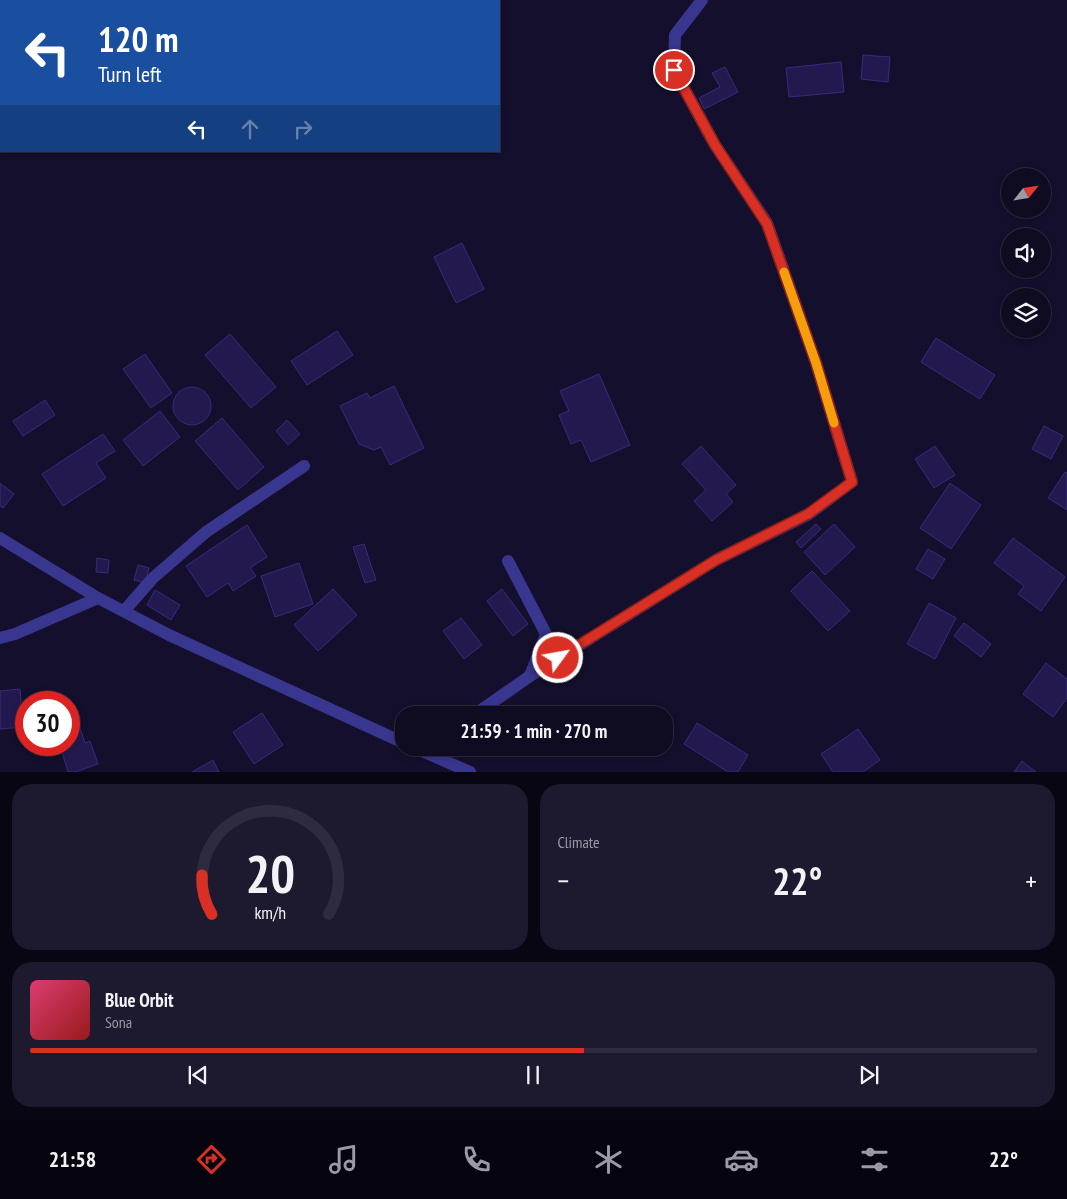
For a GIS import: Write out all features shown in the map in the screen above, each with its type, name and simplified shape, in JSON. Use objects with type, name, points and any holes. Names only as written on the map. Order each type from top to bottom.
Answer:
[{"type":"street","points":[[487,706],[530,676],[716,560],[808,514],[852,482],[816,363],[767,224],[715,145],[674,70],[675,34],[702,0]]},
{"type":"street","points":[[124,611],[154,578],[206,532],[304,466]]},
{"type":"street","points":[[0,538],[98,598],[169,635],[395,739]]},
{"type":"street","points":[[508,561],[546,634],[530,676]]},
{"type":"street","points":[[0,638],[16,634],[98,598]]},
{"type":"street","points":[[432,756],[454,769],[470,772]]},
{"type":"building","points":[[863,55],[890,57],[888,82],[861,79]]},
{"type":"building","points":[[841,62],[844,92],[789,97],[786,68]]},
{"type":"building","points":[[725,67],[738,92],[704,109],[699,98],[720,87],[712,73]]},
{"type":"building","points":[[462,243],[484,289],[456,303],[434,257]]},
{"type":"building","points":[[337,331],[353,355],[307,385],[291,361]]},
{"type":"building","points":[[230,334],[276,387],[251,408],[205,355]]},
{"type":"building","points":[[936,338],[995,375],[980,399],[921,362]]},
{"type":"building","points":[[145,354],[172,393],[151,408],[123,369]]},
{"type":"building","points":[[599,374],[630,445],[591,462],[581,440],[571,444],[559,415],[569,411],[560,391]]},
{"type":"building","points":[[394,386],[424,448],[390,465],[381,447],[374,450],[359,444],[340,406],[367,393],[370,398]]},
{"type":"building","points":[[192,387],[206,392],[211,406],[206,420],[192,425],[178,420],[173,406],[178,392]]},
{"type":"building","points":[[45,400],[55,415],[23,436],[13,421]]},
{"type":"building","points":[[160,411],[180,437],[143,466],[123,440]]},
{"type":"building","points":[[222,418],[264,467],[238,490],[195,441]]},
{"type":"building","points":[[287,420],[300,434],[288,445],[276,431]]},
{"type":"building","points":[[1044,426],[1063,436],[1051,459],[1032,449]]},
{"type":"building","points":[[103,434],[115,451],[96,463],[106,478],[63,506],[42,474]]},
{"type":"building","points":[[701,446],[736,485],[726,494],[733,502],[712,521],[694,501],[706,490],[682,464]]},
{"type":"building","points":[[935,446],[955,475],[934,488],[915,459]]},
{"type":"building","points":[[1065,472],[1067,473],[1067,510],[1048,498]]},
{"type":"building","points":[[0,483],[14,494],[3,508],[0,506]]},
{"type":"building","points":[[950,483],[981,505],[951,549],[920,528]]},
{"type":"building","points":[[816,524],[821,529],[801,548],[796,542]]},
{"type":"building","points":[[834,524],[855,547],[825,575],[804,552]]},
{"type":"building","points":[[247,525],[267,557],[250,568],[256,576],[233,591],[228,583],[207,597],[186,566]]},
{"type":"building","points":[[1013,538],[1065,577],[1041,611],[1018,594],[1024,586],[994,563]]},
{"type":"building","points":[[364,544],[376,580],[365,583],[353,547]]},
{"type":"building","points":[[928,549],[945,559],[933,579],[916,569]]},
{"type":"building","points":[[97,558],[109,560],[108,573],[96,572]]},
{"type":"building","points":[[299,563],[313,604],[275,617],[261,576]]},
{"type":"building","points":[[138,565],[149,568],[145,583],[134,580]]},
{"type":"building","points":[[812,571],[850,611],[828,631],[791,591]]},
{"type":"building","points":[[333,589],[357,615],[318,651],[294,625]]},
{"type":"building","points":[[502,589],[528,624],[513,636],[487,601]]},
{"type":"building","points":[[155,590],[180,605],[171,620],[147,605]]},
{"type":"building","points":[[929,603],[956,618],[935,659],[907,644]]},
{"type":"building","points":[[461,618],[482,645],[464,659],[443,631]]},
{"type":"building","points":[[964,623],[991,644],[981,657],[954,636]]},
{"type":"building","points":[[1046,663],[1067,679],[1067,698],[1053,717],[1023,694]]},
{"type":"building","points":[[20,689],[20,691],[15,691],[15,728],[0,729],[0,691]]},
{"type":"building","points":[[262,713],[283,745],[254,764],[233,732]]},
{"type":"building","points":[[697,723],[748,755],[738,772],[728,772],[684,744]]},
{"type":"building","points":[[80,728],[85,743],[90,741],[98,764],[75,772],[68,772],[63,756],[80,756]]},
{"type":"building","points":[[858,729],[880,760],[863,772],[833,772],[821,754]]},
{"type":"building","points":[[213,760],[219,772],[192,772]]},
{"type":"building","points":[[1022,761],[1036,772],[1014,772]]},
{"type":"slow traffic","points":[[784,272],[816,363],[834,423]]},
{"type":"route","points":[[558,658],[716,560],[808,514],[852,482],[816,363],[767,224],[715,145],[674,70]]}]
